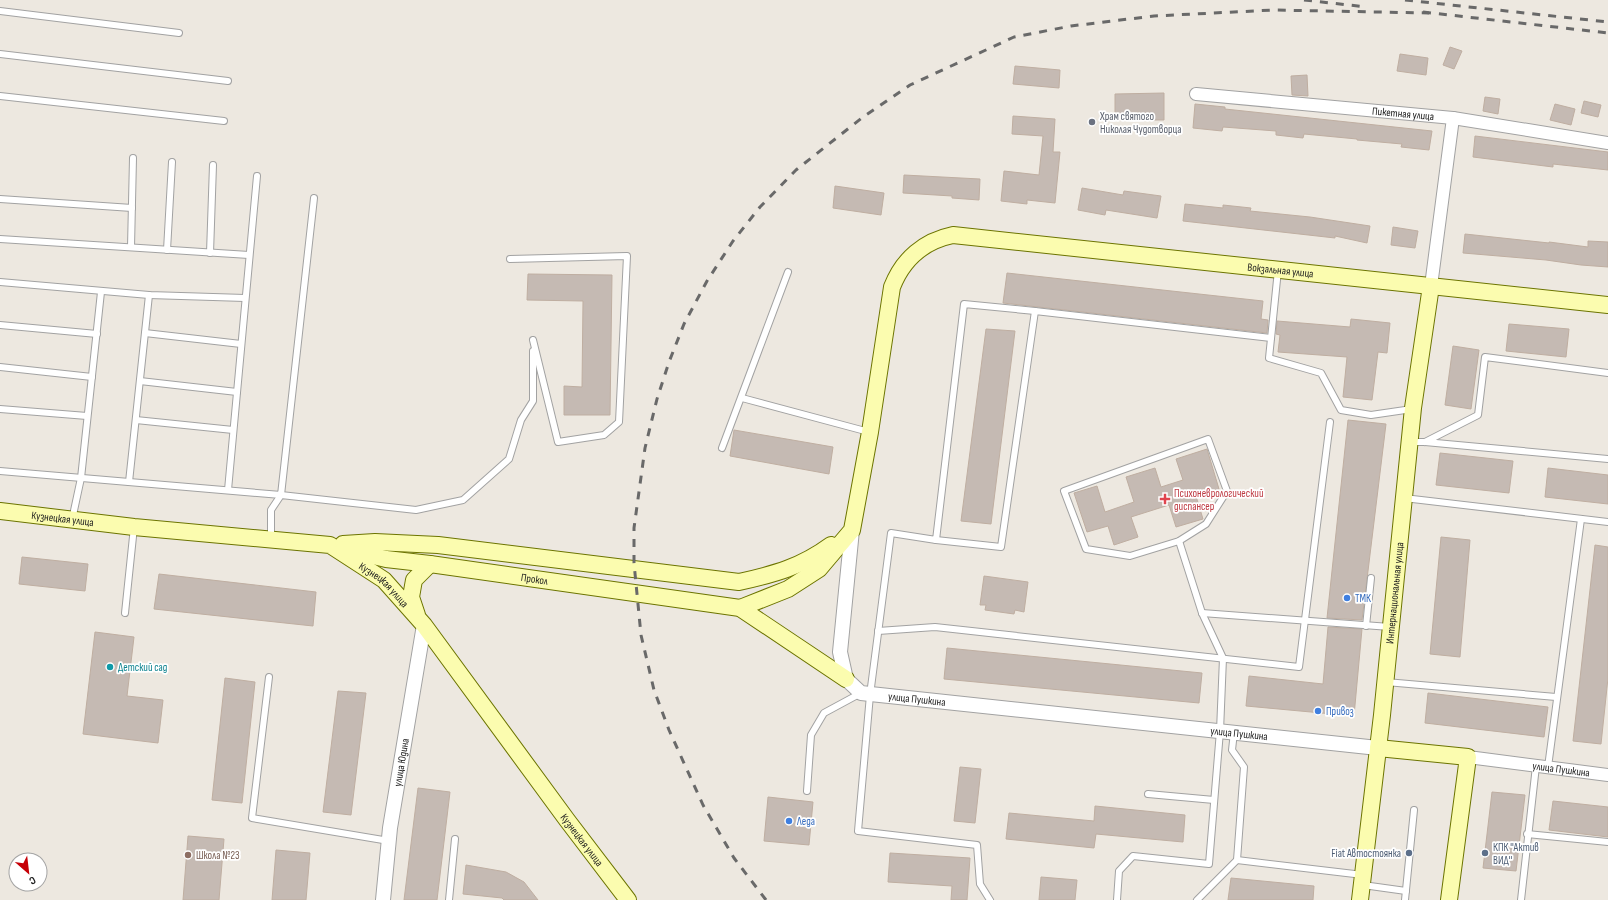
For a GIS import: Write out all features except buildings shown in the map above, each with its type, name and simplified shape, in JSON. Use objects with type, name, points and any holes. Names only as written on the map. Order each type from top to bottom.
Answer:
[{"type":"main road","name":"Вокзальная улица","points":[[870,432],[892,287],[903,266],[913,254],[926,245],[941,238],[953,235],[1608,305]]},
{"type":"main road","name":"Интернациональная улица","points":[[1361,887],[1378,748],[1404,498],[1417,442],[1413,408],[1431,286]]},
{"type":"main road","points":[[740,608],[788,589],[819,569],[852,530],[870,432]]},
{"type":"main road","name":"Кузнецкая улица","points":[[0,511],[134,527],[330,545],[384,580],[421,622],[628,900]]},
{"type":"main road","points":[[330,545],[375,542],[438,545],[739,582],[779,573],[816,557],[852,530]]},
{"type":"main road","name":"Прокол","points":[[330,545],[386,559],[740,608]]},
{"type":"main road","points":[[421,622],[411,598],[414,580],[430,564]]},
{"type":"main road","points":[[740,608],[846,679]]},
{"type":"main road","name":"улица Пушкина","points":[[1378,748],[1468,757]]},
{"type":"main road","points":[[1449,900],[1468,757]]},
{"type":"street","name":"Пикетная улица","points":[[1196,94],[1453,118],[1608,143]]},
{"type":"street","points":[[1431,286],[1453,118]]},
{"type":"street","points":[[852,530],[840,652],[846,679],[865,694]]},
{"type":"street","name":"улица Юдина","points":[[383,900],[388,841],[421,622]]},
{"type":"street","name":"улица Пушкина","points":[[865,694],[1378,748]]},
{"type":"street","name":"улица Пушкина","points":[[1468,757],[1608,775]]},
{"type":"lane","points":[[0,11],[179,33]]},
{"type":"lane","points":[[0,54],[228,81]]},
{"type":"lane","points":[[0,96],[224,121]]},
{"type":"lane","points":[[131,247],[134,158]]},
{"type":"lane","points":[[167,250],[172,162]]},
{"type":"lane","points":[[210,253],[213,165]]},
{"type":"lane","points":[[228,490],[257,176]]},
{"type":"lane","points":[[271,540],[271,510],[282,495],[314,198]]},
{"type":"lane","points":[[0,199],[132,208]]},
{"type":"lane","points":[[0,239],[249,255]]},
{"type":"lane","points":[[0,471],[282,495],[416,510],[463,500],[509,459],[521,420],[533,401],[533,340],[558,442],[604,435],[619,422],[627,256],[510,259]]},
{"type":"lane","points":[[1278,269],[1269,358],[1321,373],[1341,410],[1371,415],[1413,408]]},
{"type":"lane","points":[[722,448],[788,272]]},
{"type":"lane","points":[[0,282],[101,292],[246,298]]},
{"type":"lane","points":[[72,520],[81,478],[101,292]]},
{"type":"lane","points":[[129,482],[149,295]]},
{"type":"lane","points":[[936,540],[964,304],[1271,338]]},
{"type":"lane","points":[[990,900],[980,884],[977,845],[858,831],[865,694],[878,631],[891,534],[1001,547],[1035,311]]},
{"type":"lane","points":[[0,325],[97,334]]},
{"type":"lane","points":[[145,333],[241,344]]},
{"type":"lane","points":[[1417,442],[1478,415],[1485,357],[1608,373]]},
{"type":"lane","points":[[0,367],[92,377]]},
{"type":"lane","points":[[140,381],[237,392]]},
{"type":"lane","points":[[742,398],[870,432]]},
{"type":"lane","points":[[0,409],[87,416]]},
{"type":"lane","points":[[136,420],[233,430]]},
{"type":"lane","points":[[878,631],[935,627],[1299,667],[1330,422]]},
{"type":"lane","points":[[1208,439],[1227,491],[1206,524],[1178,541],[1130,556],[1086,549],[1064,491],[1208,439]]},
{"type":"lane","points":[[1417,442],[1608,459]]},
{"type":"lane","points":[[1404,498],[1608,522]]},
{"type":"lane","points":[[1521,900],[1528,834],[1556,697],[1581,518]]},
{"type":"lane","points":[[125,613],[134,527]]},
{"type":"lane","points":[[1116,900],[1119,871],[1133,856],[1209,864],[1220,731],[1223,658],[1202,613],[1178,541]]},
{"type":"lane","points":[[1366,626],[1371,578]]},
{"type":"lane","points":[[1202,613],[1391,627]]},
{"type":"lane","points":[[269,677],[252,818],[388,841]]},
{"type":"lane","points":[[1385,682],[1556,697]]},
{"type":"lane","points":[[807,791],[811,734],[824,713],[865,694]]},
{"type":"lane","points":[[1197,900],[1237,860],[1244,767],[1232,750],[1234,732]]},
{"type":"lane","points":[[1148,794],[1214,800]]},
{"type":"lane","points":[[1405,900],[1414,810]]},
{"type":"lane","points":[[1528,834],[1608,842]]},
{"type":"lane","points":[[449,900],[455,839]]},
{"type":"lane","points":[[1237,860],[1361,887],[1406,891]]},
{"type":"railway","points":[[1304,0],[1367,7]]},
{"type":"railway","points":[[1405,0],[1608,22]]},
{"type":"railway","points":[[766,900],[734,858],[703,805],[669,730],[654,690],[641,635],[634,563],[634,528],[645,448],[657,399],[669,362],[684,324],[707,281],[733,241],[760,207],[796,170],[863,117],[910,85],[1014,37],[1071,26],[1154,16],[1274,10],[1429,13]]},
{"type":"railway","points":[[1423,12],[1608,33]]},
{"type":"place","name":"Храм святого Николая Чудотворца","points":[[1092,122]]},
{"type":"place","name":"Психоневрологический диспансер","points":[[1165,499]]},
{"type":"place","name":"ТМК","points":[[1347,598]]},
{"type":"place","name":"Детский сад","points":[[110,667]]},
{"type":"place","name":"Привоз","points":[[1318,711]]},
{"type":"place","name":"Леда","points":[[789,821]]},
{"type":"place","name":"Fiat Автостоянка","points":[[1409,853]]},
{"type":"place","name":"КПК ''Актив ВИД''","points":[[1485,853]]},
{"type":"place","name":"Школа №23","points":[[188,855]]}]
